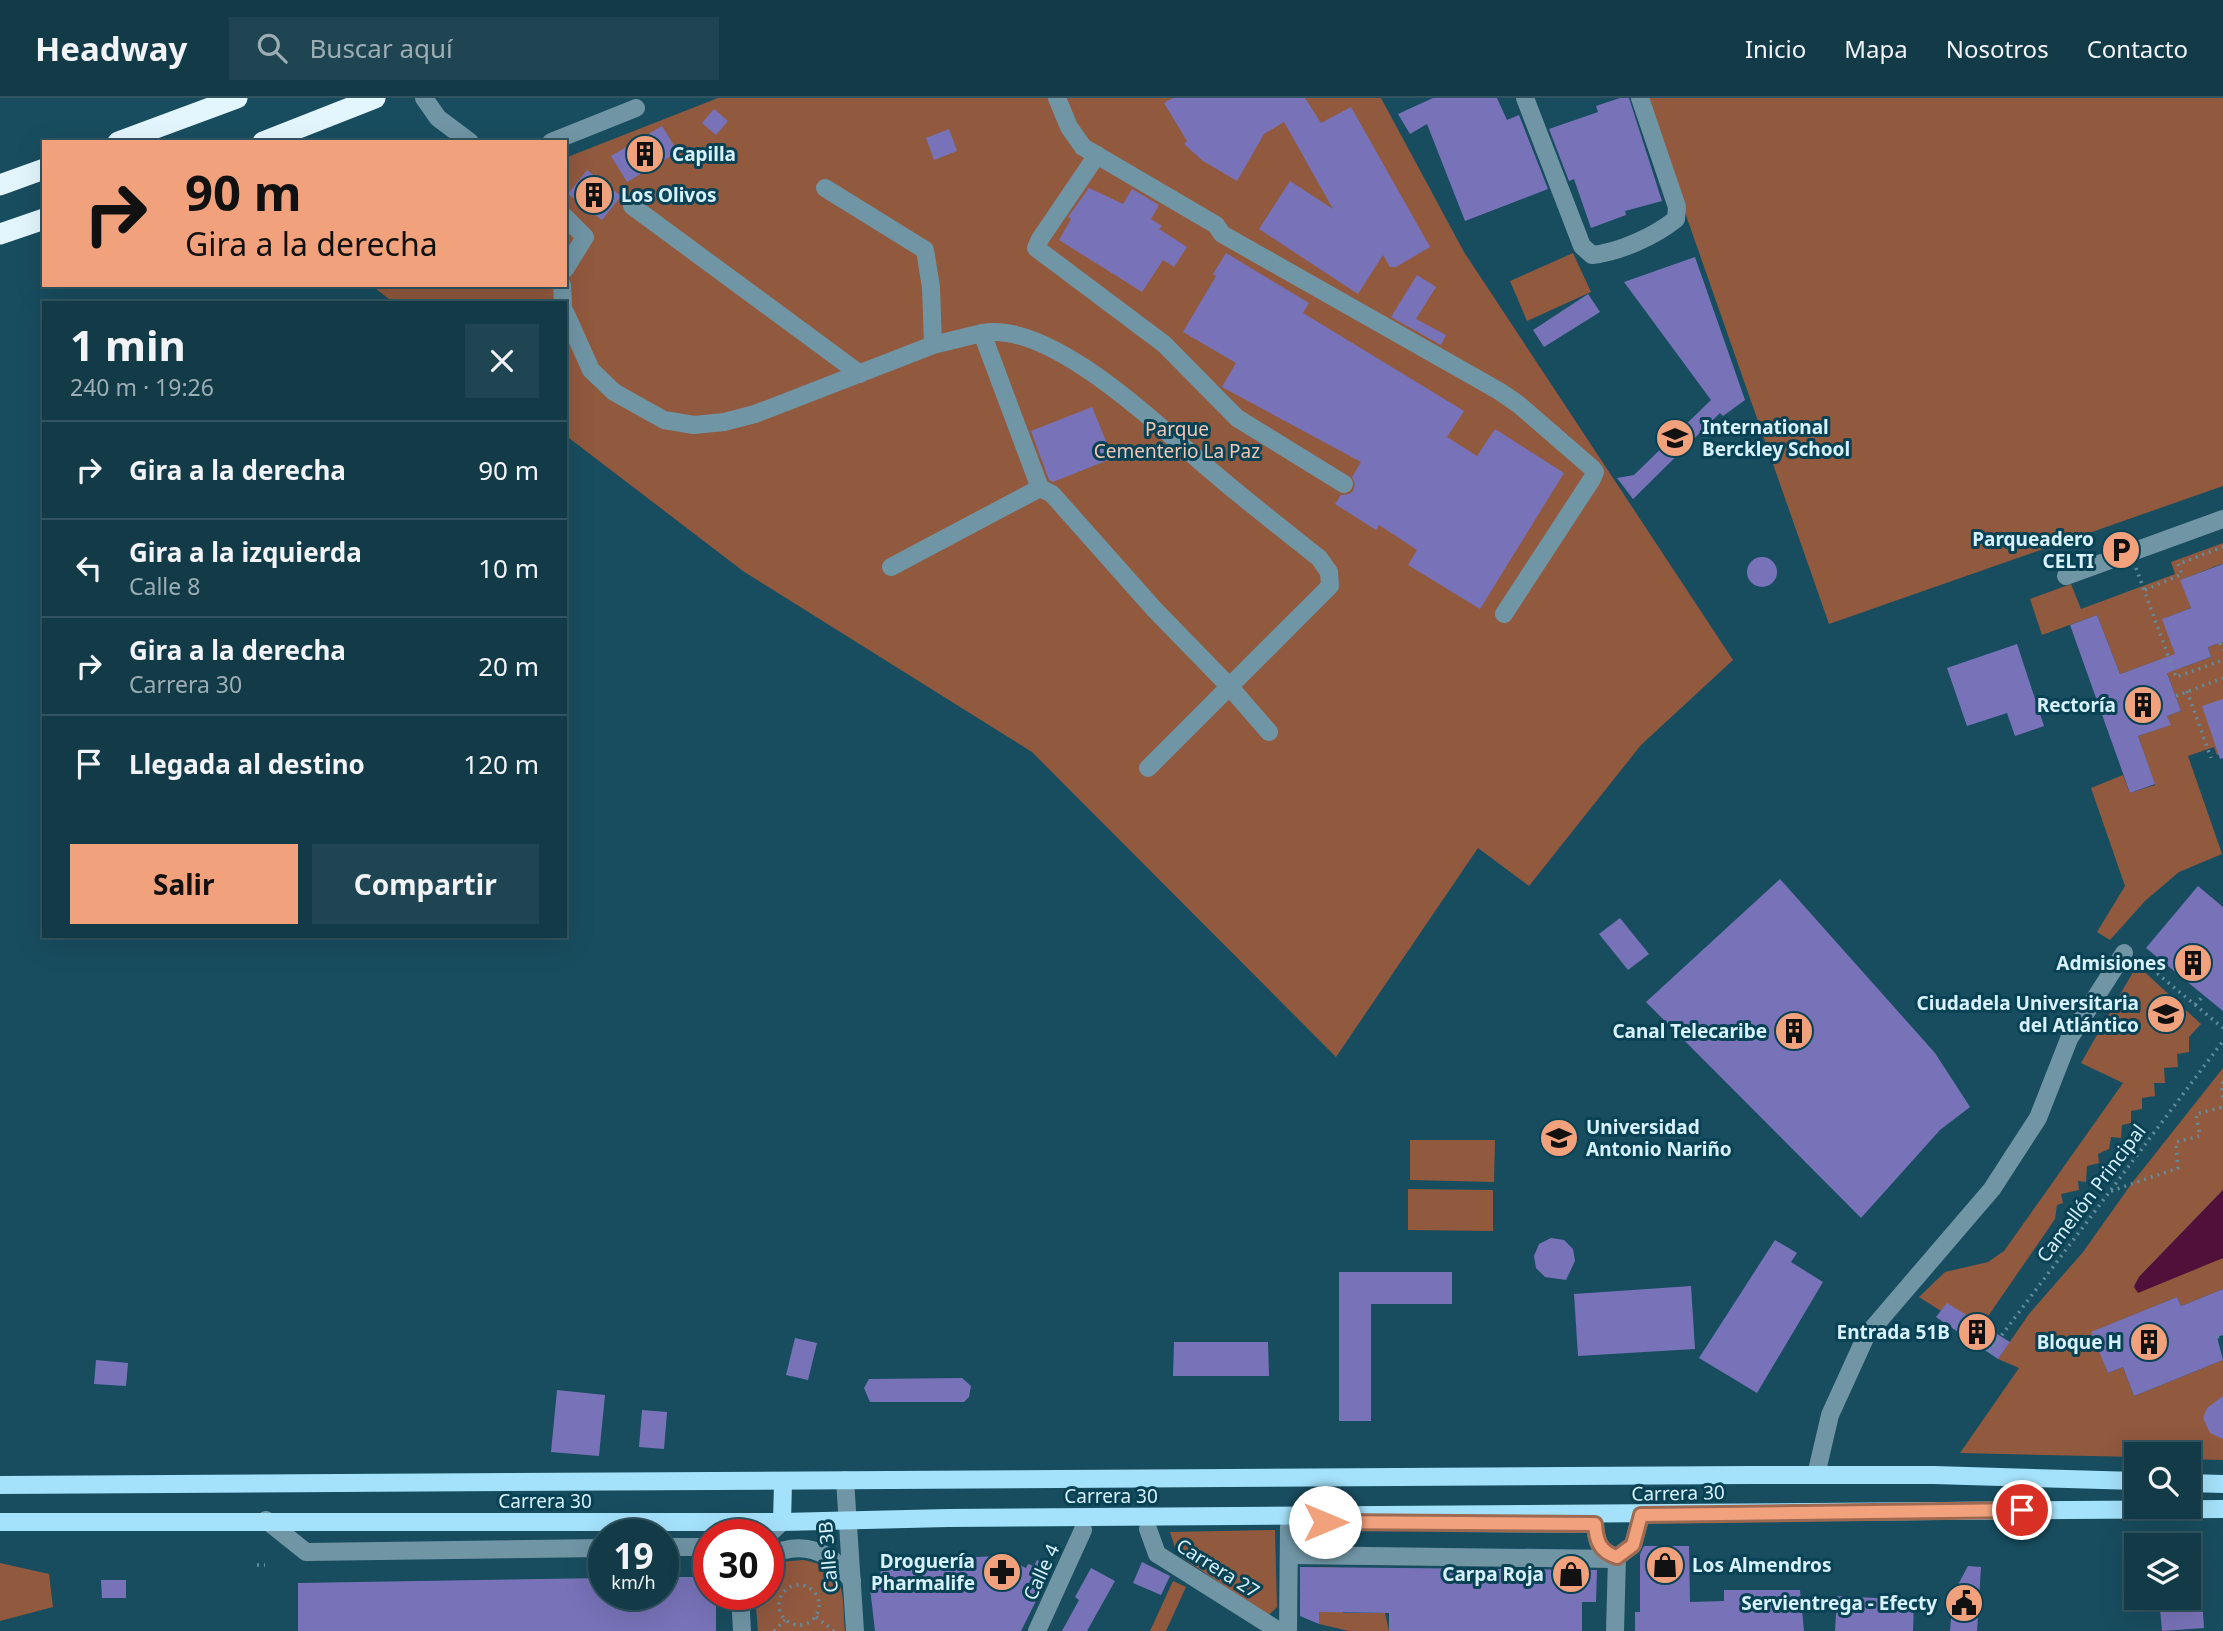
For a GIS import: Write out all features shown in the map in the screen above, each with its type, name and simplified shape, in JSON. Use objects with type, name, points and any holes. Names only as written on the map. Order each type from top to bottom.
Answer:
[{"type":"highway","points":[[123,140],[237,98]]},
{"type":"highway","points":[[268,140],[375,98]]},
{"type":"highway","points":[[0,185],[42,170]]},
{"type":"highway","points":[[0,234],[42,220]]},
{"type":"main road","name":"Carrera 30","points":[[0,1485],[1816,1475],[2124,1481]]},
{"type":"main road","points":[[777,1519],[783,1482]]},
{"type":"main road","points":[[2201,1483],[2223,1484]]},
{"type":"main road","name":"Carrera 30","points":[[784,1528],[845,1519],[2223,1509]]},
{"type":"main road","name":"Carrera 30","points":[[0,1522],[266,1520],[693,1528]]},
{"type":"street","points":[[424,98],[438,118],[467,140]]},
{"type":"street","points":[[1057,98],[1074,137],[1083,147],[1216,225],[1222,234],[1499,391],[1518,404],[1592,468],[1595,472],[1592,479],[1504,614]]},
{"type":"street","points":[[1525,98],[1582,246],[1592,255],[1605,254],[1665,228],[1676,219],[1677,207],[1640,98]]},
{"type":"street","points":[[556,140],[636,108]]},
{"type":"street","points":[[1097,155],[1036,248],[1164,344],[1237,418],[1344,484]]},
{"type":"street","points":[[825,188],[925,250],[931,287],[933,345]]},
{"type":"street","points":[[632,206],[859,374]]},
{"type":"street","points":[[567,219],[585,237],[567,266]]},
{"type":"street","points":[[567,317],[591,370],[614,392],[664,419],[694,425],[724,422],[755,414],[933,345],[996,330],[1043,344],[1120,392],[1215,475],[1319,558],[1329,572],[1330,586],[1148,768]]},
{"type":"street","points":[[982,333],[1040,488],[1052,494],[1269,732]]},
{"type":"street","points":[[891,567],[1040,488]]},
{"type":"street","points":[[2066,576],[2223,519]]},
{"type":"street","points":[[1816,1475],[1830,1415],[1866,1336],[1992,1189],[2038,1118],[2069,1039],[2130,955]]},
{"type":"street","name":"Calle 3B","points":[[845,1479],[845,1519],[855,1631]]},
{"type":"street","points":[[1289,1555],[1617,1558],[1633,1545],[1641,1515]]},
{"type":"street","points":[[948,1518],[1595,1524],[1600,1546],[1606,1554],[1617,1558]]},
{"type":"street","points":[[266,1520],[306,1552],[588,1548]]},
{"type":"street","points":[[1288,1631],[1289,1527]]},
{"type":"street","name":"Carrera 27","points":[[1148,1529],[1157,1554],[1279,1631]]},
{"type":"street","name":"Calle 4","points":[[1037,1631],[1083,1530]]},
{"type":"street","points":[[784,1550],[794,1547],[820,1552],[840,1564],[852,1581]]},
{"type":"street","points":[[1615,1631],[1617,1558]]},
{"type":"street","points":[[741,1610],[742,1631]]},
{"type":"path","points":[[2144,590],[2182,574],[2178,564],[2223,547]]},
{"type":"path","points":[[2130,553],[2176,677],[2223,660]]},
{"type":"path","points":[[2220,643],[2223,650]]},
{"type":"path","points":[[2176,696],[2223,678]]},
{"type":"path","points":[[2187,691],[2211,758]]},
{"type":"path","points":[[2130,955],[2223,1028]]},
{"type":"path","points":[[2195,1005],[2204,995]]},
{"type":"path","name":"Camellón Principal","points":[[1989,1352],[2223,1041]]},
{"type":"path","points":[[2223,1082],[2223,1101]]},
{"type":"path","points":[[2110,1191],[2178,1168],[2176,1142],[2200,1136],[2196,1114],[2223,1107]]},
{"type":"path","points":[[2217,1337],[2223,1335]]},
{"type":"path","points":[[257,1565],[265,1565]]},
{"type":"path","points":[[794,1585],[806,1586],[816,1594],[820,1605],[816,1617],[801,1628],[785,1620],[779,1609],[780,1597],[794,1585]]},
{"type":"path","points":[[816,1617],[834,1631]]},
{"type":"path","points":[[774,1631],[785,1620]]},
{"type":"green space","name":"Parque Cementerio La Paz","points":[[718,98],[1381,98],[1464,252],[1733,660],[1641,745],[1529,886],[1478,848],[1336,1057],[1032,752],[743,571],[567,437],[567,301],[391,301],[374,287],[567,287],[567,157]]},
{"type":"green space","points":[[1645,98],[2223,98],[2223,486],[1829,624]]},
{"type":"green space","points":[[1573,253],[1591,292],[1527,321],[1510,281]]},
{"type":"green space","points":[[2223,543],[2223,567],[2221,564],[2181,580],[2191,608],[2163,619],[2181,668],[2211,657],[2208,647],[2223,642],[2223,753],[2217,755],[2214,747],[2188,756],[2222,854],[2179,872],[2145,901],[2110,940],[2097,932],[2125,886],[2091,788],[2123,775],[2130,793],[2155,785],[2138,736],[2170,725],[2167,716],[2181,711],[2162,659],[2120,674],[2097,615],[2042,635],[2030,599],[2071,584],[2081,609],[2175,574],[2171,562]]},
{"type":"green space","points":[[2137,965],[2201,1024],[2189,1037],[2189,1052],[2177,1054],[2178,1067],[2164,1068],[2165,1083],[2154,1083],[2155,1096],[2142,1098],[2142,1109],[2131,1111],[2131,1123],[2122,1125],[2121,1138],[2111,1137],[2109,1149],[2098,1154],[2099,1163],[2087,1166],[2086,1182],[2078,1181],[2079,1190],[2061,1194],[2063,1203],[2057,1205],[2055,1219],[1982,1325],[1941,1311],[1919,1297],[1945,1272],[1988,1262],[2004,1251],[2123,1083],[2081,1063]]},
{"type":"green space","points":[[2223,1068],[2223,1190],[2139,1277],[2134,1286],[2223,1258],[2223,1289],[2181,1306],[2177,1297],[2092,1332],[2108,1373],[2123,1367],[2134,1396],[2223,1360],[2223,1460],[2201,1459],[2201,1442],[2124,1442],[2124,1457],[1960,1453],[2019,1368],[1998,1359],[2029,1314],[2083,1252],[2132,1183]]},
{"type":"green space","points":[[1410,1140],[1495,1140],[1494,1182],[1410,1180]]},
{"type":"green space","points":[[1408,1189],[1493,1190],[1493,1231],[1408,1230]]},
{"type":"green space","points":[[1275,1530],[1277,1607],[1270,1614],[1265,1614],[1177,1554],[1170,1532]]},
{"type":"green space","points":[[803,1560],[818,1564],[835,1576],[842,1594],[845,1631],[758,1631],[756,1610],[784,1610],[784,1562]]},
{"type":"green space","points":[[0,1563],[49,1574],[53,1607],[0,1621]]},
{"type":"green space","points":[[1318,1567],[1343,1568],[1343,1613],[1385,1613],[1389,1631],[1349,1631],[1319,1624]]},
{"type":"green space","points":[[1173,1581],[1186,1587],[1166,1631],[1150,1631]]},
{"type":"shaded area","points":[[2223,1190],[2223,1258],[2138,1293],[2134,1287],[2139,1277]]},
{"type":"building","points":[[1173,98],[1305,98],[1321,123],[1351,107],[1430,247],[1396,267],[1390,267],[1383,255],[1358,294],[1259,229],[1290,181],[1333,209],[1284,122],[1264,134],[1237,181],[1203,161],[1184,144],[1187,141],[1164,103]]},
{"type":"building","points":[[1433,98],[1497,98],[1507,120],[1519,115],[1548,189],[1465,221],[1427,124],[1410,134],[1398,114]]},
{"type":"building","points":[[1620,98],[1629,98],[1662,201],[1625,211],[1626,215],[1591,228],[1574,179],[1569,181],[1549,129],[1598,112],[1596,106]]},
{"type":"building","points":[[714,109],[728,121],[716,135],[702,123]]},
{"type":"building","name":"Capilla","points":[[662,126],[678,152],[627,182],[611,156]]},
{"type":"building","points":[[949,129],[957,151],[934,160],[926,138]]},
{"type":"building","name":"Los Olivos","points":[[587,170],[621,196],[602,220],[568,194]]},
{"type":"building","points":[[1089,188],[1123,204],[1132,189],[1159,205],[1151,219],[1162,226],[1159,229],[1187,247],[1174,267],[1163,260],[1142,292],[1059,240],[1071,219],[1068,217]]},
{"type":"building","points":[[1226,253],[1309,303],[1303,313],[1464,411],[1447,437],[1477,456],[1495,429],[1564,473],[1480,609],[1408,565],[1417,550],[1379,525],[1376,530],[1335,504],[1341,495],[1353,491],[1355,484],[1352,477],[1361,462],[1222,387],[1236,363],[1183,332],[1216,276],[1213,274]]},
{"type":"building","points":[[1695,257],[1745,400],[1723,416],[1720,413],[1633,499],[1617,478],[1634,475],[1711,400],[1624,282]]},
{"type":"building","points":[[1417,275],[1436,287],[1416,319],[1446,335],[1441,345],[1391,317]]},
{"type":"building","points":[[1588,294],[1600,312],[1544,347],[1533,330]]},
{"type":"building","points":[[1092,407],[1113,458],[1053,482],[1049,480],[1031,431]]},
{"type":"building","points":[[1762,557],[1773,561],[1777,572],[1773,583],[1762,587],[1751,583],[1747,572],[1751,561]]},
{"type":"building","name":"Rectoría","points":[[2223,564],[2223,642],[2208,647],[2211,657],[2167,673],[2181,711],[2167,716],[2171,725],[2138,736],[2155,784],[2130,793],[2070,625],[2097,615],[2120,674],[2175,654],[2162,619],[2191,608],[2180,580]]},
{"type":"building","points":[[2017,644],[2044,726],[2015,736],[2007,713],[1967,726],[1947,668]]},
{"type":"building","points":[[2223,699],[2223,758],[2220,759],[2202,706]]},
{"type":"building","name":"Canal Telecaribe","points":[[1780,879],[1935,1053],[1970,1107],[1940,1130],[1861,1218],[1646,1002]]},
{"type":"building","points":[[2198,886],[2223,907],[2223,1011],[2146,948]]},
{"type":"building","points":[[1620,918],[1649,954],[1628,970],[1599,934]]},
{"type":"building","points":[[1551,1238],[1564,1240],[1573,1249],[1575,1261],[1566,1280],[1545,1277],[1536,1268],[1534,1256],[1539,1244]]},
{"type":"building","points":[[1775,1240],[1797,1253],[1791,1262],[1823,1282],[1757,1393],[1699,1358]]},
{"type":"building","points":[[1339,1272],[1452,1272],[1452,1304],[1371,1304],[1371,1421],[1339,1421]]},
{"type":"building","points":[[1691,1286],[1695,1349],[1578,1356],[1574,1294]]},
{"type":"building","name":"Bloque H","points":[[2223,1289],[2223,1335],[2217,1337],[2223,1360],[2134,1396],[2123,1367],[2108,1373],[2091,1332],[2177,1297],[2181,1306]]},
{"type":"building","name":"Entrada 51B","points":[[1947,1303],[2010,1342],[1998,1359],[1936,1317]]},
{"type":"building","points":[[795,1338],[817,1343],[808,1380],[786,1375]]},
{"type":"building","points":[[1174,1342],[1268,1342],[1269,1376],[1173,1376]]},
{"type":"building","points":[[96,1360],[128,1363],[126,1386],[94,1384]]},
{"type":"building","points":[[962,1378],[971,1386],[969,1397],[964,1402],[870,1402],[864,1388],[869,1379]]},
{"type":"building","points":[[557,1390],[605,1395],[599,1456],[551,1452]]},
{"type":"building","points":[[2223,1396],[2223,1439],[2210,1433],[2203,1418],[2207,1408]]},
{"type":"building","points":[[642,1410],[667,1412],[664,1449],[639,1447]]},
{"type":"building","points":[[1644,1546],[1689,1546],[1690,1602],[1724,1601],[1724,1590],[1800,1590],[1804,1631],[1635,1631],[1635,1612],[1640,1612],[1640,1554]]},
{"type":"building","points":[[1000,1556],[1026,1568],[1028,1564],[1034,1566],[1037,1560],[1053,1567],[1021,1631],[875,1631],[870,1588],[888,1561]]},
{"type":"building","points":[[1142,1562],[1170,1576],[1161,1595],[1133,1583]]},
{"type":"building","points":[[1968,1566],[1981,1567],[1977,1631],[1950,1631],[1953,1594]]},
{"type":"building","points":[[1300,1567],[1597,1570],[1596,1602],[1582,1602],[1582,1631],[1389,1631],[1389,1613],[1319,1612],[1319,1624],[1300,1616]]},
{"type":"building","points":[[1091,1568],[1115,1581],[1087,1631],[1062,1631],[1079,1600],[1075,1597]]},
{"type":"building","points":[[679,1577],[693,1577],[693,1610],[716,1610],[716,1631],[298,1631],[298,1583],[588,1578],[588,1610],[679,1610]]},
{"type":"building","points":[[101,1580],[126,1580],[126,1598],[102,1598]]},
{"type":"building","points":[[1837,1596],[1914,1600],[1913,1631],[1835,1631]]},
{"type":"building","points":[[2202,1598],[2204,1628],[2162,1631],[2160,1610],[2201,1610]]},
{"type":"place","name":"Capilla","points":[[645,154]]},
{"type":"place","name":"Los Olivos","points":[[594,195]]},
{"type":"place","name":"International Berckley School","points":[[1675,438]]},
{"type":"place","name":"Parqueadero CELTI","points":[[2121,550]]},
{"type":"place","name":"Rectoría","points":[[2143,705]]},
{"type":"place","name":"Admisiones","points":[[2193,963]]},
{"type":"place","name":"Ciudadela Universitaria del Atlántico","points":[[2166,1014]]},
{"type":"place","name":"Canal Telecaribe","points":[[1794,1031]]},
{"type":"place","name":"Universidad Antonio Nariño","points":[[1559,1138]]},
{"type":"place","name":"Entrada 51B","points":[[1977,1332]]},
{"type":"place","name":"Bloque H","points":[[2149,1342]]},
{"type":"place","name":"Los Almendros","points":[[1665,1565]]},
{"type":"place","name":"Droguería Pharmalife","points":[[1002,1572]]},
{"type":"place","name":"Carpa Roja","points":[[1571,1574]]},
{"type":"place","name":"Servientrega - Efecty","points":[[1964,1603]]},
{"type":"route","points":[[1325,1522],[1595,1524],[1600,1546],[1606,1554],[1617,1557],[1633,1545],[1641,1515],[1781,1511],[2022,1510]]}]
